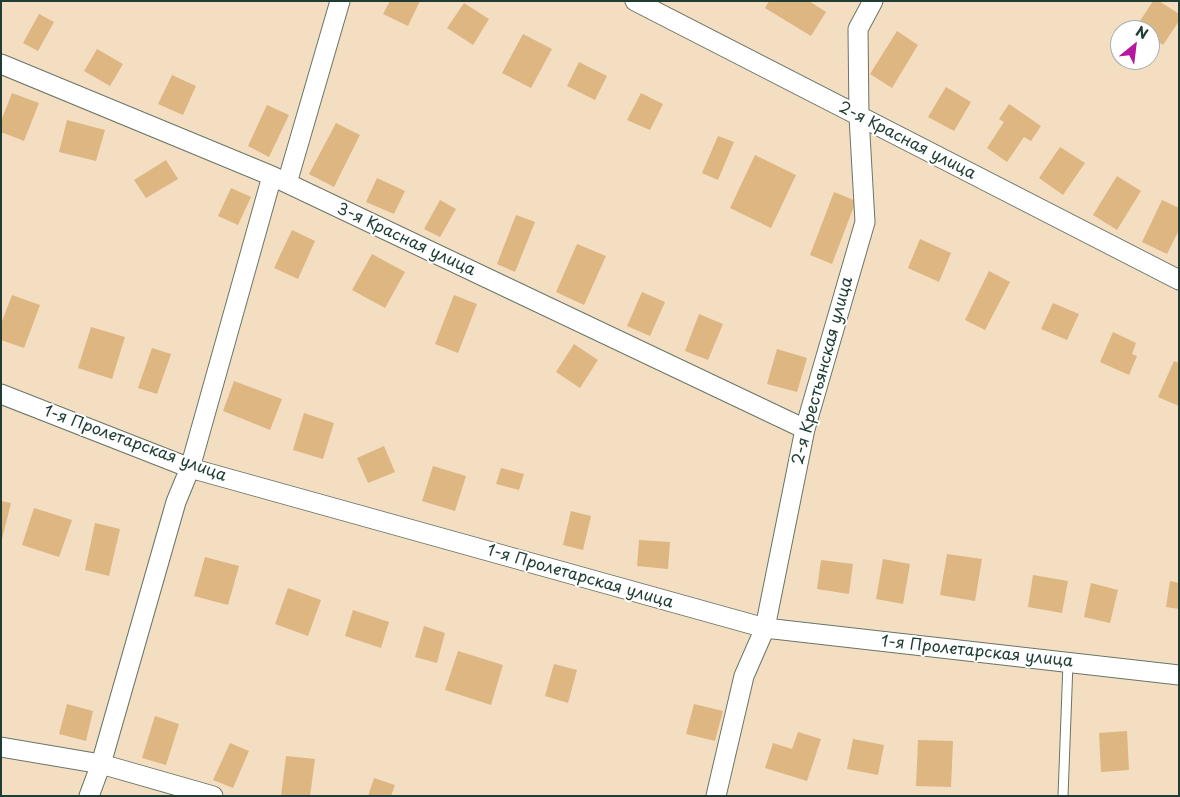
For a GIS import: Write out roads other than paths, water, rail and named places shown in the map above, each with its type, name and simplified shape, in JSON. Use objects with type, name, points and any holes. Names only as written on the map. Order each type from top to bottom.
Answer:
[{"type":"street","points":[[89,796],[101,764],[176,502],[190,468],[279,180],[340,1]]},
{"type":"street","name":"2-я Красная улица","points":[[636,1],[858,117],[1179,280]]},
{"type":"street","name":"2-я Крестьянская улица","points":[[716,796],[744,676],[765,628],[804,429],[865,222],[858,117],[858,29],[873,1]]},
{"type":"street","name":"3-я Красная улица","points":[[1,64],[279,180],[804,429]]},
{"type":"street","name":"1-я Пролетарская улица","points":[[1,394],[190,468],[765,628],[1179,675]]},
{"type":"street","points":[[1,747],[101,764],[213,796]]},
{"type":"lane","points":[[1062,796],[1068,663]]}]
